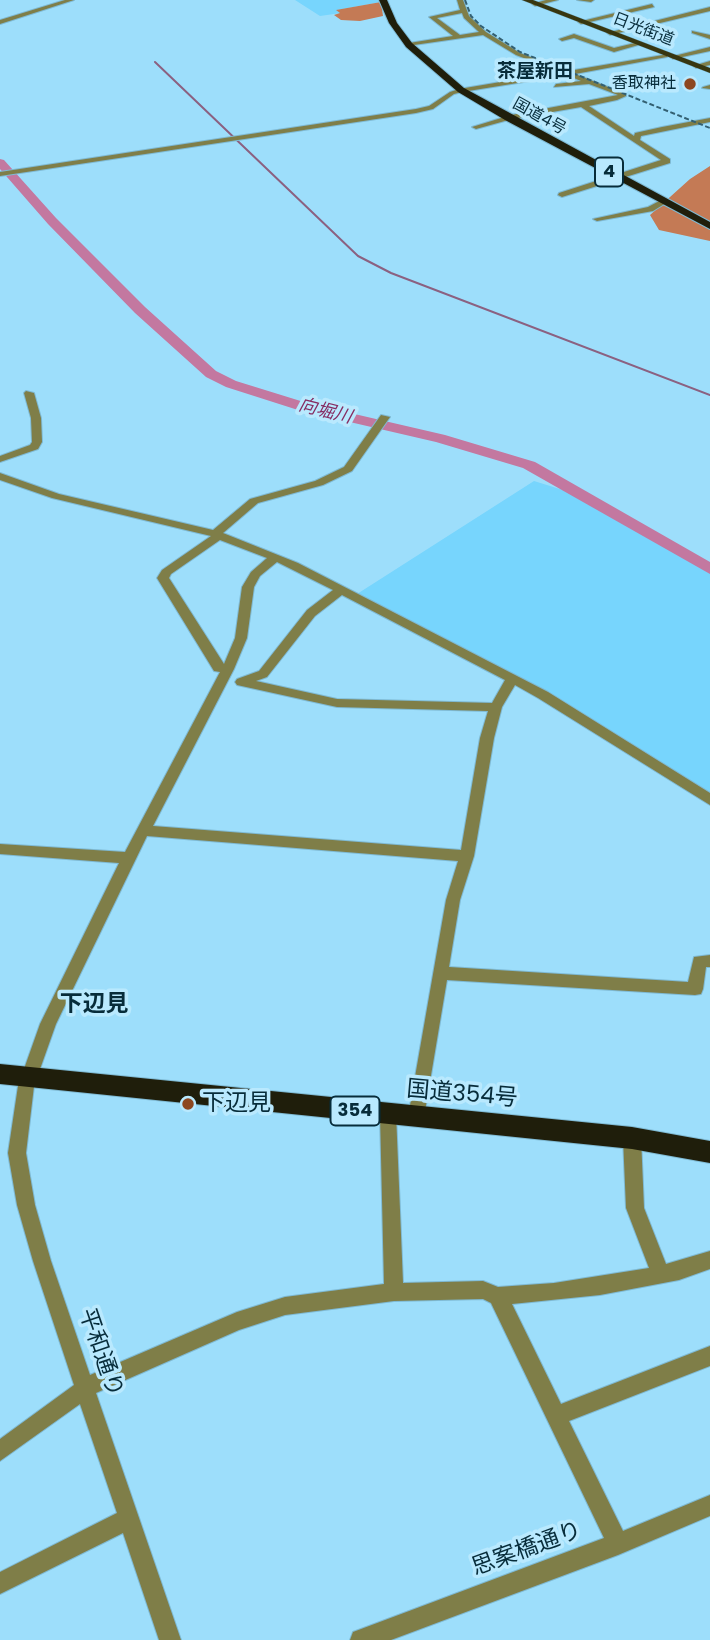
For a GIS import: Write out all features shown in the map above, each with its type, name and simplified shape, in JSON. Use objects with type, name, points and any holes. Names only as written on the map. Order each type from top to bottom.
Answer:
[{"type":"highway","name":"国道4号","points":[[383,0],[393,23],[409,45],[461,90],[710,226]]},
{"type":"highway","name":"国道354号","points":[[0,1074],[632,1138],[710,1152]]},
{"type":"main road","name":"日光街道","points":[[526,0],[710,71]]},
{"type":"street","points":[[0,23],[71,0]]},
{"type":"street","points":[[460,0],[463,11],[484,33],[518,54],[624,95],[476,127]]},
{"type":"street","points":[[535,4],[555,0]]},
{"type":"street","points":[[580,0],[591,0]]},
{"type":"street","points":[[581,22],[652,6]]},
{"type":"street","points":[[596,27],[676,9]]},
{"type":"street","points":[[610,33],[710,9]]},
{"type":"street","points":[[460,37],[432,17],[463,11]]},
{"type":"street","points":[[662,13],[688,23]]},
{"type":"street","points":[[625,38],[710,17]]},
{"type":"street","points":[[694,32],[710,37]]},
{"type":"street","points":[[409,45],[484,33]]},
{"type":"street","points":[[562,39],[574,36],[614,50],[639,44]]},
{"type":"street","points":[[0,174],[431,108],[461,90],[710,49]]},
{"type":"street","points":[[696,66],[710,63]]},
{"type":"street","points":[[556,86],[588,82]]},
{"type":"street","points":[[562,195],[667,160],[583,105]]},
{"type":"street","points":[[637,139],[638,135],[710,120]]},
{"type":"street","points":[[597,219],[650,209],[663,201]]},
{"type":"street","points":[[0,459],[34,447],[37,442],[36,418],[29,393]]},
{"type":"street","points":[[384,418],[348,469],[319,483],[254,501],[218,535],[166,572],[163,578],[218,668],[241,682],[337,703],[496,707]]},
{"type":"street","points":[[0,476],[56,496],[218,535],[294,565],[543,695],[710,800]]},
{"type":"street","name":"平和通り","points":[[170,1640],[26,1205],[17,1153],[26,1086],[48,1024],[130,858],[226,674],[242,638],[247,587],[255,574],[276,557]]},
{"type":"street","points":[[241,682],[263,674],[311,613],[340,591]]},
{"type":"street","points":[[416,1117],[453,900],[467,856],[487,738],[496,707],[512,679]]},
{"type":"street","points":[[144,831],[467,856]]},
{"type":"street","points":[[0,849],[130,858]]},
{"type":"street","points":[[442,973],[695,989],[699,961],[710,961]]},
{"type":"street","points":[[387,1114],[394,1292]]},
{"type":"street","points":[[632,1138],[635,1208],[661,1274]]},
{"type":"street","points":[[0,1451],[87,1387],[237,1321],[285,1306],[394,1292],[484,1290],[498,1296],[600,1286],[661,1274],[710,1259]]},
{"type":"street","points":[[498,1296],[618,1544]]},
{"type":"street","points":[[555,1416],[710,1356]]},
{"type":"street","name":"思案橋通り","points":[[361,1640],[618,1544],[710,1505]]},
{"type":"street","points":[[0,1583],[130,1517]]},
{"type":"shaded area","points":[[295,0],[380,0],[381,2],[320,16]]},
{"type":"shaded area","points":[[381,2],[383,16],[360,21],[341,20],[334,15],[340,13],[336,10]]},
{"type":"shaded area","points":[[710,166],[710,241],[659,230],[650,215],[690,179]]},
{"type":"shaded area","points":[[534,481],[563,490],[612,513],[710,571],[710,796],[548,694],[357,594]]},
{"type":"waterway","points":[[155,62],[358,256],[391,273],[710,395]]},
{"type":"waterway","name":"向堀川","points":[[0,162],[52,221],[140,310],[211,374],[231,384],[303,407],[440,438],[529,465],[710,569]]},
{"type":"railway","points":[[465,0],[471,16],[481,26],[520,52],[710,128]]},
{"type":"place","name":"香取神社","points":[[690,84]]},
{"type":"place","name":"下辺見","points":[[188,1104]]},
{"type":"district","name":"茶屋新田","points":[[535,72]]},
{"type":"district","name":"下辺見","points":[[94,1005]]}]
